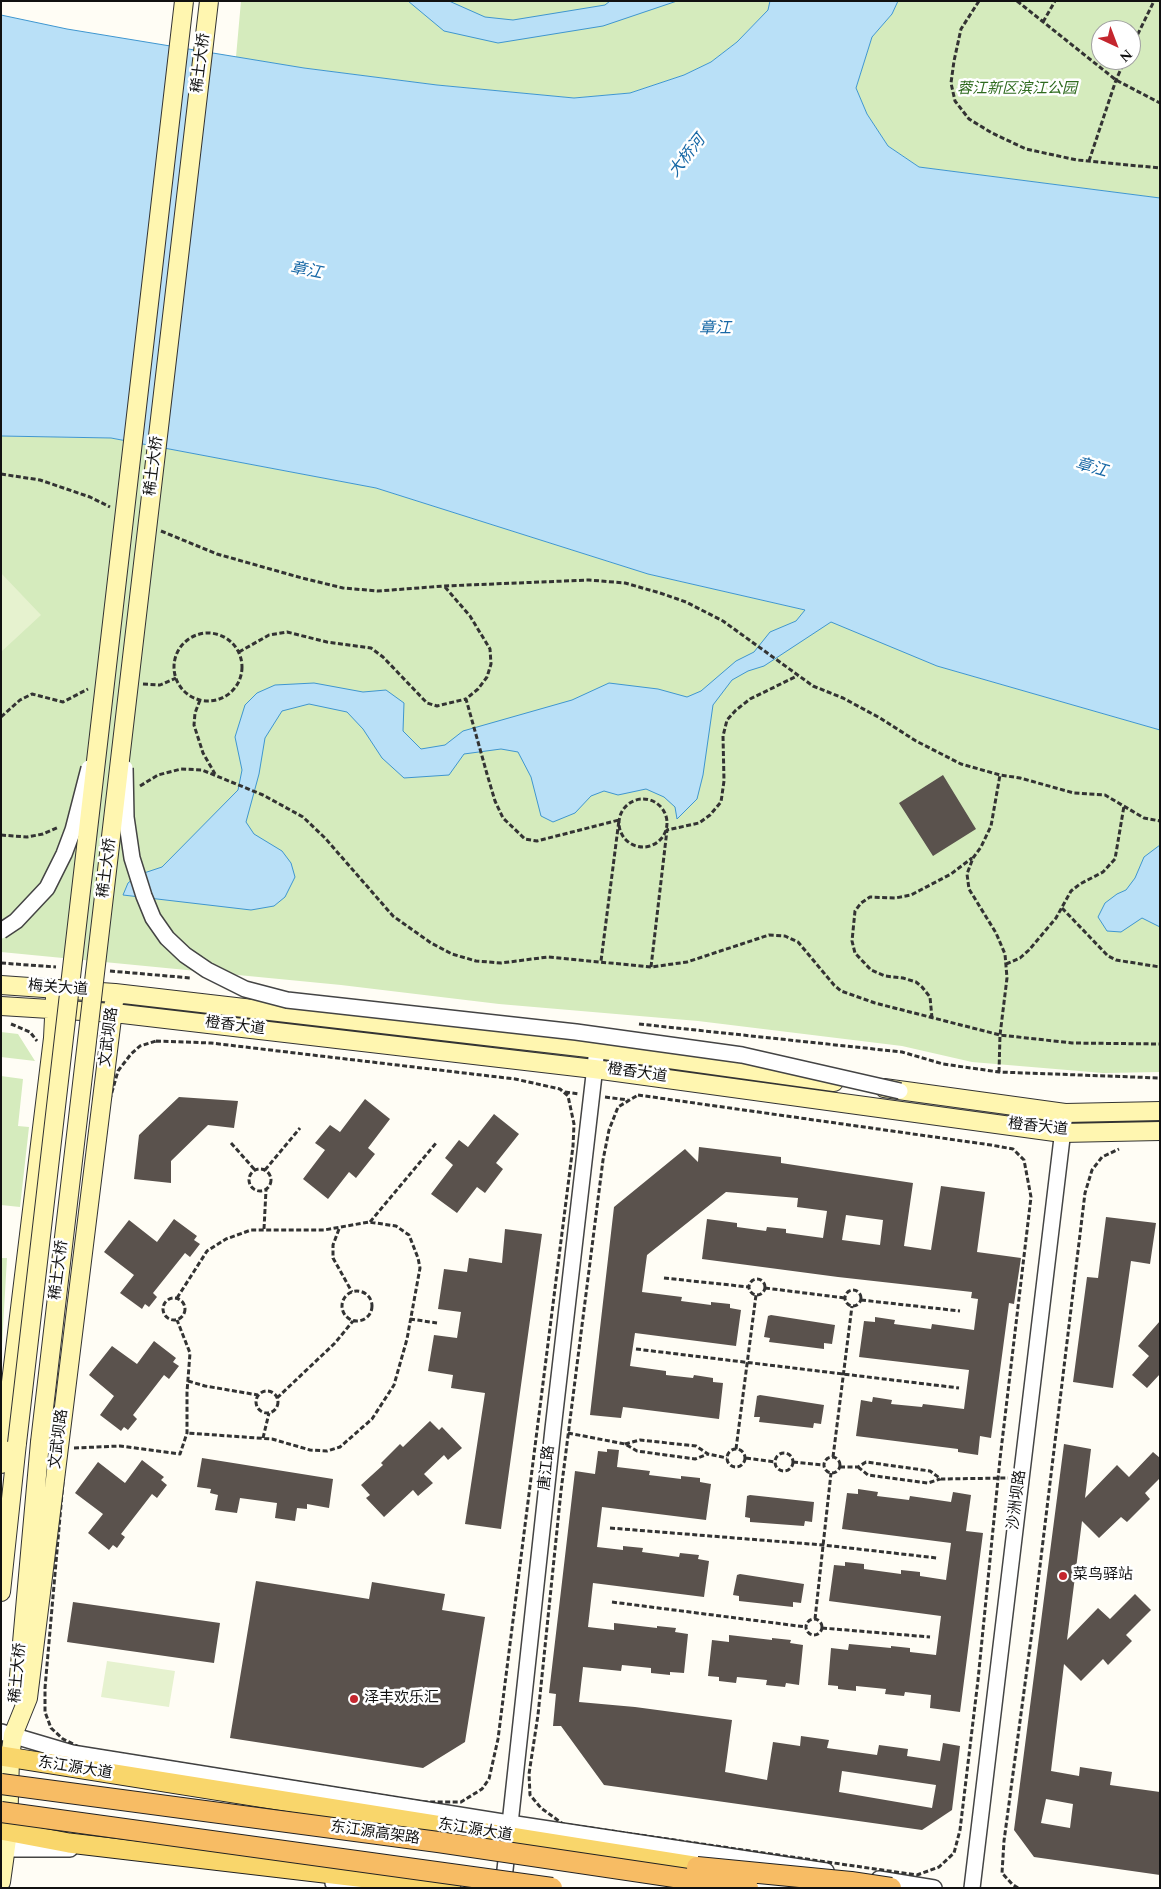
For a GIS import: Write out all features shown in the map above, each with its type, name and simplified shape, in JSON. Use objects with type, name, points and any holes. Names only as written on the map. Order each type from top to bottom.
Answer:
[{"type":"highway","name":"东江源高架路","points":[[1,1784],[438,1842],[748,1888]]},
{"type":"highway","name":"东江源高架路","points":[[5,1831],[552,1888]]},
{"type":"highway","points":[[438,1842],[841,1881],[891,1888]]},
{"type":"main road","name":"稀土大桥","points":[[1,1592],[184,1]]},
{"type":"main road","name":"稀土大桥","points":[[7,1734],[209,1]]},
{"type":"main road","name":"梅关大道","points":[[1,986],[115,993]]},
{"type":"main road","points":[[1,1464],[52,1048],[55,988]]},
{"type":"main road","name":"橙香大道","points":[[115,993],[596,1049],[1065,1112],[1160,1111]]},
{"type":"main road","name":"文武坝路","points":[[1,1882],[5,1831],[7,1734],[28,1698],[115,993]]},
{"type":"main road","name":"梅关大道","points":[[1,1006],[114,1013]]},
{"type":"main road","name":"橙香大道","points":[[114,1013],[594,1068],[1062,1132],[1160,1131]]},
{"type":"main road","name":"东江源大道","points":[[6,1757],[509,1830],[830,1888]]},
{"type":"main road","points":[[5,1831],[79,1844],[451,1888]]},
{"type":"street","points":[[1,931],[16,921],[47,888],[64,854],[73,830],[100,728]]},
{"type":"street","points":[[124,732],[126,816],[132,858],[153,918],[167,938],[185,955],[207,970],[245,990],[287,1000],[576,1032],[742,1055],[900,1091]]},
{"type":"street","name":"唐江路","points":[[503,1888],[596,1049]]},
{"type":"street","name":"沙洲坝路","points":[[972,1888],[1065,1112]]},
{"type":"street","points":[[7,1734],[72,1753],[509,1830],[934,1888]]},
{"type":"street","points":[[5,1831],[365,1888]]},
{"type":"path","points":[[979,1],[961,29],[951,83],[955,101],[969,119],[992,133],[1026,149],[1089,161],[1160,168]]},
{"type":"path","points":[[1017,1],[1116,80],[1160,103]]},
{"type":"path","points":[[1043,22],[1055,1]]},
{"type":"path","points":[[1141,28],[1154,1]]},
{"type":"path","points":[[1089,161],[1120,70]]},
{"type":"path","points":[[1,474],[40,480],[90,497],[114,509]]},
{"type":"path","points":[[160,531],[217,554],[343,588],[378,591],[444,586],[589,580],[625,583],[686,602],[723,621],[752,640],[813,686],[843,698],[961,764],[1074,793],[1105,795],[1144,818],[1160,821]]},
{"type":"path","points":[[239,652],[269,635],[287,632],[327,642],[371,648],[383,657],[427,703],[437,706],[466,699],[478,689],[487,677],[491,664],[490,650],[470,616],[444,586]]},
{"type":"path","points":[[210,632],[220,634],[228,639],[239,652],[242,660],[241,677],[232,692],[217,700],[200,700],[186,692],[176,678],[175,660],[178,651],[191,637],[210,632]]},
{"type":"path","points":[[667,830],[699,823],[710,815],[721,802],[724,781],[723,736],[728,720],[736,710],[750,699],[798,676]]},
{"type":"path","points":[[134,684],[160,685],[176,678]]},
{"type":"path","points":[[1,717],[20,700],[32,694],[63,702],[94,685]]},
{"type":"path","points":[[466,699],[495,801],[503,818],[525,839],[537,841],[619,820]]},
{"type":"path","points":[[200,700],[195,713],[194,724],[203,753],[215,774]]},
{"type":"path","points":[[932,1018],[930,997],[922,986],[916,982],[885,976],[871,970],[855,953],[852,941],[854,911],[870,897],[895,898],[911,895],[951,874],[972,858],[981,847],[991,826],[1000,775]]},
{"type":"path","points":[[228,781],[263,795],[303,817],[325,838],[393,916],[430,943],[452,954],[476,962],[501,963],[548,957],[651,967],[687,962],[769,935],[785,936],[798,942],[834,986],[841,991],[875,1003],[1000,1035],[1072,1043],[1160,1044]]},
{"type":"path","points":[[601,961],[619,820],[626,806],[640,799],[648,799],[662,807],[666,814],[667,830],[651,967]]},
{"type":"path","points":[[1006,964],[1020,958],[1029,950],[1062,908],[1071,891],[1103,872],[1114,859],[1124,806]]},
{"type":"path","points":[[619,820],[619,828],[626,840],[638,847],[653,846],[664,836],[667,830]]},
{"type":"path","points":[[972,858],[967,874],[969,889],[996,933],[1005,954],[1007,978],[1000,1035],[999,1072]]},
{"type":"path","points":[[1062,908],[1108,956],[1116,960],[1160,967]]},
{"type":"path","points":[[156,1041],[211,1043],[515,1079],[560,1088],[565,1092],[571,1107],[574,1124],[573,1146],[498,1738],[489,1779],[482,1789],[462,1802],[423,1802],[81,1748],[64,1739],[51,1728],[45,1712],[45,1688],[66,1448],[110,1099],[118,1071],[140,1046],[156,1041]]},
{"type":"path","points":[[638,1095],[991,1145],[1013,1150],[1024,1160],[1031,1197],[998,1478],[978,1680],[960,1830],[954,1853],[939,1867],[916,1876],[563,1824],[541,1808],[530,1795],[529,1774],[538,1715],[568,1433],[586,1290],[609,1130],[618,1107],[628,1100],[638,1095]]},
{"type":"path","points":[[265,1170],[300,1128]]},
{"type":"path","points":[[231,1143],[254,1170]]},
{"type":"path","points":[[369,1222],[436,1143]]},
{"type":"path","points":[[1018,1888],[1002,1873],[1004,1841],[1033,1624],[1084,1193],[1092,1170],[1102,1156]]},
{"type":"path","points":[[264,1229],[266,1190],[272,1182],[271,1177],[265,1170],[254,1170],[250,1173],[249,1184],[256,1191],[266,1190]]},
{"type":"path","points":[[177,1298],[207,1251],[226,1239],[251,1230],[339,1228],[369,1222],[396,1226],[408,1235],[420,1268],[394,1384],[372,1419],[340,1447],[327,1451],[310,1450],[263,1438],[187,1433]]},
{"type":"path","points":[[339,1228],[333,1244],[333,1258],[352,1292]]},
{"type":"path","points":[[664,1278],[749,1287]]},
{"type":"path","points":[[749,1287],[754,1280],[758,1279],[765,1284],[765,1288]]},
{"type":"path","points":[[749,1287],[752,1294],[756,1295]]},
{"type":"path","points":[[756,1295],[763,1292],[765,1288]]},
{"type":"path","points":[[765,1288],[845,1298]]},
{"type":"path","points":[[845,1298],[850,1291],[854,1290],[858,1292],[861,1300]]},
{"type":"path","points":[[277,1398],[335,1343],[354,1321],[366,1319],[372,1304],[366,1294],[361,1292],[352,1292],[345,1297],[342,1308],[344,1314],[354,1321]]},
{"type":"path","points":[[736,1449],[756,1295]]},
{"type":"path","points":[[177,1298],[181,1300],[185,1308],[182,1317],[177,1320],[171,1320],[163,1313],[162,1307],[167,1299],[177,1298]]},
{"type":"path","points":[[845,1298],[846,1302],[852,1306],[859,1304],[861,1300]]},
{"type":"path","points":[[861,1300],[960,1311]]},
{"type":"path","points":[[833,1457],[852,1306]]},
{"type":"path","points":[[410,1319],[437,1323]]},
{"type":"path","points":[[66,1448],[120,1446],[180,1454],[187,1433],[190,1353],[177,1320]]},
{"type":"path","points":[[636,1349],[959,1388]]},
{"type":"path","points":[[188,1381],[205,1386],[258,1394]]},
{"type":"path","points":[[263,1438],[269,1413],[277,1407],[277,1398],[274,1393],[263,1391],[258,1394],[255,1400],[256,1405],[259,1410],[269,1413]]},
{"type":"path","points":[[553,1429],[625,1444],[637,1451],[695,1459],[708,1454]]},
{"type":"path","points":[[625,1444],[640,1440],[696,1446],[708,1454],[727,1458],[732,1466],[737,1467],[741,1466],[746,1458]]},
{"type":"path","points":[[727,1458],[732,1450],[736,1449],[741,1450],[746,1458]]},
{"type":"path","points":[[783,1453],[791,1457],[793,1462],[792,1467],[783,1471],[779,1470],[775,1462],[776,1458],[783,1453]]},
{"type":"path","points":[[824,1465],[826,1461],[833,1457]]},
{"type":"path","points":[[831,1473],[838,1471],[840,1467],[840,1462],[833,1457]]},
{"type":"path","points":[[746,1458],[775,1462]]},
{"type":"path","points":[[793,1462],[824,1465]]},
{"type":"path","points":[[840,1467],[858,1467],[866,1462],[930,1471],[941,1479]]},
{"type":"path","points":[[824,1465],[828,1472],[831,1473]]},
{"type":"path","points":[[858,1467],[868,1475],[928,1482],[941,1479],[1021,1478]]},
{"type":"path","points":[[815,1618],[831,1473]]},
{"type":"path","points":[[610,1528],[823,1545],[937,1558]]},
{"type":"path","points":[[612,1602],[806,1627]]},
{"type":"path","points":[[806,1627],[808,1622],[815,1618]]},
{"type":"path","points":[[815,1618],[822,1624],[822,1628]]},
{"type":"path","points":[[806,1627],[809,1633],[813,1635],[820,1632],[822,1628]]},
{"type":"path","points":[[822,1628],[930,1637]]},
{"type":"green space","points":[[241,1],[770,1],[768,10],[737,42],[711,62],[684,75],[630,93],[574,98],[437,85],[304,68],[236,57]]},
{"type":"green space","name":"蓉江新区滨江公园","points":[[898,1],[1160,1],[1160,198],[919,167],[888,146],[867,114],[856,88],[872,37],[892,14]]},
{"type":"green space","points":[[1,436],[111,438],[376,488],[648,574],[805,610],[937,666],[1160,730],[1160,1072],[1103,1073],[972,1062],[902,1046],[698,1021],[499,1004],[341,985],[1,952]]},
{"type":"green space","points":[[1,573],[41,615],[1,652]]},
{"type":"green space","points":[[1,1032],[18,1034],[35,1061],[1,1057]]},
{"type":"green space","points":[[1,1076],[23,1079],[18,1126],[29,1127],[20,1207],[1,1205]]},
{"type":"green space","points":[[1,1258],[7,1258],[1,1362]]},
{"type":"green space","points":[[107,1661],[175,1671],[169,1707],[101,1697]]},
{"type":"water","points":[[408,1],[449,1],[485,17],[513,20],[605,5],[610,1],[677,1],[603,26],[498,43],[444,31]]},
{"type":"water","name":"章江","points":[[770,1],[898,1],[892,14],[872,37],[856,88],[867,114],[888,146],[919,167],[1160,198],[1160,730],[937,666],[831,622],[764,666],[748,671],[732,680],[713,705],[703,775],[697,799],[677,819],[675,807],[664,797],[646,789],[618,795],[604,791],[591,796],[575,813],[553,822],[541,816],[531,777],[518,752],[501,749],[464,754],[449,775],[404,778],[382,758],[363,729],[347,712],[309,704],[282,711],[265,738],[259,774],[246,822],[254,834],[282,851],[291,863],[295,877],[285,897],[274,906],[251,910],[123,895],[128,883],[138,875],[162,867],[238,790],[242,770],[235,737],[245,705],[257,693],[275,685],[314,683],[363,692],[386,690],[404,703],[403,731],[421,749],[445,745],[463,731],[572,700],[609,683],[658,689],[687,697],[701,691],[736,661],[754,652],[770,632],[796,621],[805,610],[648,574],[376,488],[111,438],[1,436],[1,15],[67,29],[304,68],[437,85],[574,98],[630,93],[684,75],[711,62],[737,42],[768,10]]},
{"type":"water","points":[[1160,845],[1160,927],[1142,918],[1121,932],[1107,931],[1098,917],[1105,903],[1126,890],[1135,878],[1144,857]]},
{"type":"building","points":[[943,775],[976,829],[933,856],[899,803]]},
{"type":"building","points":[[179,1097],[238,1101],[234,1128],[208,1125],[171,1161],[171,1183],[134,1179],[139,1135]]},
{"type":"building","points":[[365,1099],[390,1119],[368,1148],[375,1154],[356,1178],[349,1172],[328,1199],[303,1179],[325,1150],[315,1143],[330,1125],[340,1132]]},
{"type":"building","points":[[494,1114],[519,1134],[496,1163],[503,1169],[485,1193],[477,1187],[457,1213],[431,1194],[453,1165],[445,1158],[459,1140],[468,1147]]},
{"type":"building","points":[[699,1147],[781,1157],[781,1163],[913,1183],[904,1246],[931,1250],[941,1186],[985,1192],[977,1252],[1021,1258],[1014,1304],[1009,1303],[991,1438],[980,1436],[978,1455],[958,1452],[958,1449],[856,1436],[861,1400],[872,1402],[873,1397],[892,1400],[891,1404],[922,1407],[923,1404],[964,1409],[969,1370],[859,1357],[864,1321],[875,1322],[875,1317],[895,1320],[894,1324],[931,1329],[932,1324],[974,1330],[978,1299],[971,1298],[972,1292],[702,1259],[707,1219],[737,1223],[737,1227],[766,1231],[767,1227],[786,1229],[786,1233],[823,1238],[827,1211],[797,1207],[798,1198],[726,1192],[647,1255],[642,1292],[682,1297],[681,1301],[711,1305],[711,1302],[730,1304],[730,1308],[741,1310],[736,1346],[635,1333],[630,1366],[666,1371],[666,1375],[693,1378],[694,1375],[713,1378],[713,1382],[723,1383],[719,1419],[623,1407],[621,1418],[590,1415],[614,1207],[685,1149],[698,1162]],"holes":[[[846,1215],[883,1220],[880,1245],[842,1240]]]},
{"type":"building","points":[[1106,1217],[1156,1223],[1150,1264],[1131,1261],[1113,1388],[1073,1382],[1087,1277],[1098,1278]]},
{"type":"building","points":[[174,1219],[197,1236],[194,1240],[200,1244],[190,1257],[185,1253],[153,1293],[157,1297],[149,1307],[145,1304],[142,1309],[120,1293],[134,1275],[104,1252],[129,1220],[157,1242]]},
{"type":"building","points":[[505,1229],[542,1234],[501,1529],[465,1524],[485,1393],[451,1388],[453,1375],[428,1371],[434,1335],[457,1338],[461,1312],[438,1309],[444,1269],[467,1272],[469,1258],[502,1263]]},
{"type":"building","points":[[768,1316],[835,1325],[832,1344],[824,1343],[824,1349],[769,1342],[770,1338],[764,1337]]},
{"type":"building","points":[[1160,1321],[1160,1374],[1147,1388],[1132,1375],[1149,1356],[1138,1346]]},
{"type":"building","points":[[154,1341],[176,1358],[173,1362],[179,1366],[169,1379],[164,1375],[133,1415],[137,1419],[128,1430],[124,1427],[121,1431],[100,1415],[114,1396],[89,1375],[112,1346],[137,1364]]},
{"type":"building","points":[[757,1396],[824,1405],[821,1424],[814,1423],[813,1428],[759,1422],[760,1417],[754,1417]]},
{"type":"building","points":[[430,1421],[439,1430],[442,1427],[462,1448],[448,1460],[444,1455],[424,1474],[433,1483],[418,1496],[413,1490],[384,1517],[366,1498],[370,1495],[361,1485],[383,1465],[381,1463],[400,1444],[403,1447]]},
{"type":"building","points":[[1064,1444],[1091,1449],[1085,1498],[1117,1465],[1129,1477],[1153,1452],[1160,1458],[1160,1478],[1145,1493],[1150,1499],[1127,1522],[1121,1517],[1099,1538],[1082,1521],[1067,1640],[1098,1608],[1110,1619],[1135,1594],[1151,1610],[1126,1635],[1132,1641],[1108,1665],[1103,1659],[1081,1681],[1064,1664],[1051,1771],[1079,1776],[1080,1767],[1112,1772],[1110,1785],[1160,1792],[1160,1875],[1034,1857],[1014,1830]],"holes":[[[1046,1799],[1073,1804],[1070,1828],[1041,1823]]]},
{"type":"building","points":[[607,1449],[619,1450],[617,1467],[650,1471],[649,1475],[681,1479],[681,1476],[700,1478],[700,1482],[711,1484],[706,1520],[602,1507],[597,1547],[623,1550],[623,1546],[643,1548],[642,1552],[679,1557],[680,1553],[699,1555],[698,1559],[709,1561],[704,1597],[593,1583],[588,1627],[614,1630],[614,1623],[657,1628],[657,1626],[676,1628],[675,1632],[688,1634],[684,1673],[670,1672],[670,1675],[651,1673],[651,1668],[622,1665],[621,1671],[583,1667],[579,1702],[635,1707],[732,1720],[725,1772],[767,1780],[773,1742],[800,1746],[801,1736],[829,1740],[827,1748],[877,1755],[879,1745],[908,1749],[907,1756],[940,1761],[943,1743],[960,1746],[952,1810],[922,1830],[604,1785],[561,1726],[553,1726],[556,1694],[549,1693],[575,1471],[595,1474],[598,1451],[607,1452]],"holes":[[[842,1771],[936,1785],[932,1808],[839,1792]]]},
{"type":"building","points":[[202,1458],[333,1479],[329,1508],[307,1504],[307,1509],[297,1508],[295,1521],[275,1518],[277,1503],[240,1498],[237,1513],[215,1510],[218,1495],[210,1493],[211,1489],[197,1487]]},
{"type":"building","points":[[142,1460],[164,1477],[161,1480],[167,1485],[157,1498],[152,1494],[121,1534],[125,1537],[117,1548],[113,1545],[109,1550],[88,1533],[103,1514],[75,1493],[98,1462],[125,1483]]},
{"type":"building","points":[[858,1489],[878,1492],[877,1496],[909,1500],[910,1496],[951,1502],[953,1492],[971,1495],[966,1531],[983,1533],[960,1712],[930,1708],[931,1695],[905,1692],[904,1696],[885,1694],[886,1689],[856,1686],[856,1691],[838,1689],[838,1686],[828,1685],[831,1648],[848,1650],[849,1644],[891,1648],[891,1646],[910,1648],[910,1652],[936,1655],[941,1616],[829,1601],[834,1565],[845,1566],[845,1562],[864,1564],[864,1569],[901,1574],[901,1570],[920,1572],[920,1576],[946,1580],[951,1543],[842,1529],[847,1493],[858,1494]]},
{"type":"building","points":[[747,1496],[814,1502],[812,1522],[805,1521],[804,1526],[750,1522],[750,1518],[745,1517]]},
{"type":"building","points":[[737,1575],[804,1584],[801,1603],[793,1602],[793,1607],[739,1601],[739,1596],[733,1595]]},
{"type":"building","name":"泽丰欢乐汇","points":[[256,1581],[369,1599],[372,1582],[445,1594],[442,1610],[485,1617],[465,1742],[423,1768],[230,1738]]},
{"type":"building","points":[[73,1602],[220,1623],[214,1663],[67,1642]]},
{"type":"building","points":[[729,1635],[772,1640],[772,1638],[791,1640],[790,1643],[803,1645],[799,1685],[786,1683],[785,1687],[766,1685],[767,1680],[737,1677],[736,1683],[719,1681],[719,1677],[708,1676],[712,1640],[729,1642]]},
{"type":"place","name":"菜鸟驿站","points":[[1063,1576]]},
{"type":"place","name":"泽丰欢乐汇","points":[[354,1699]]},
{"type":"water label","name":"大桥河","points":[[688,157]]}]
